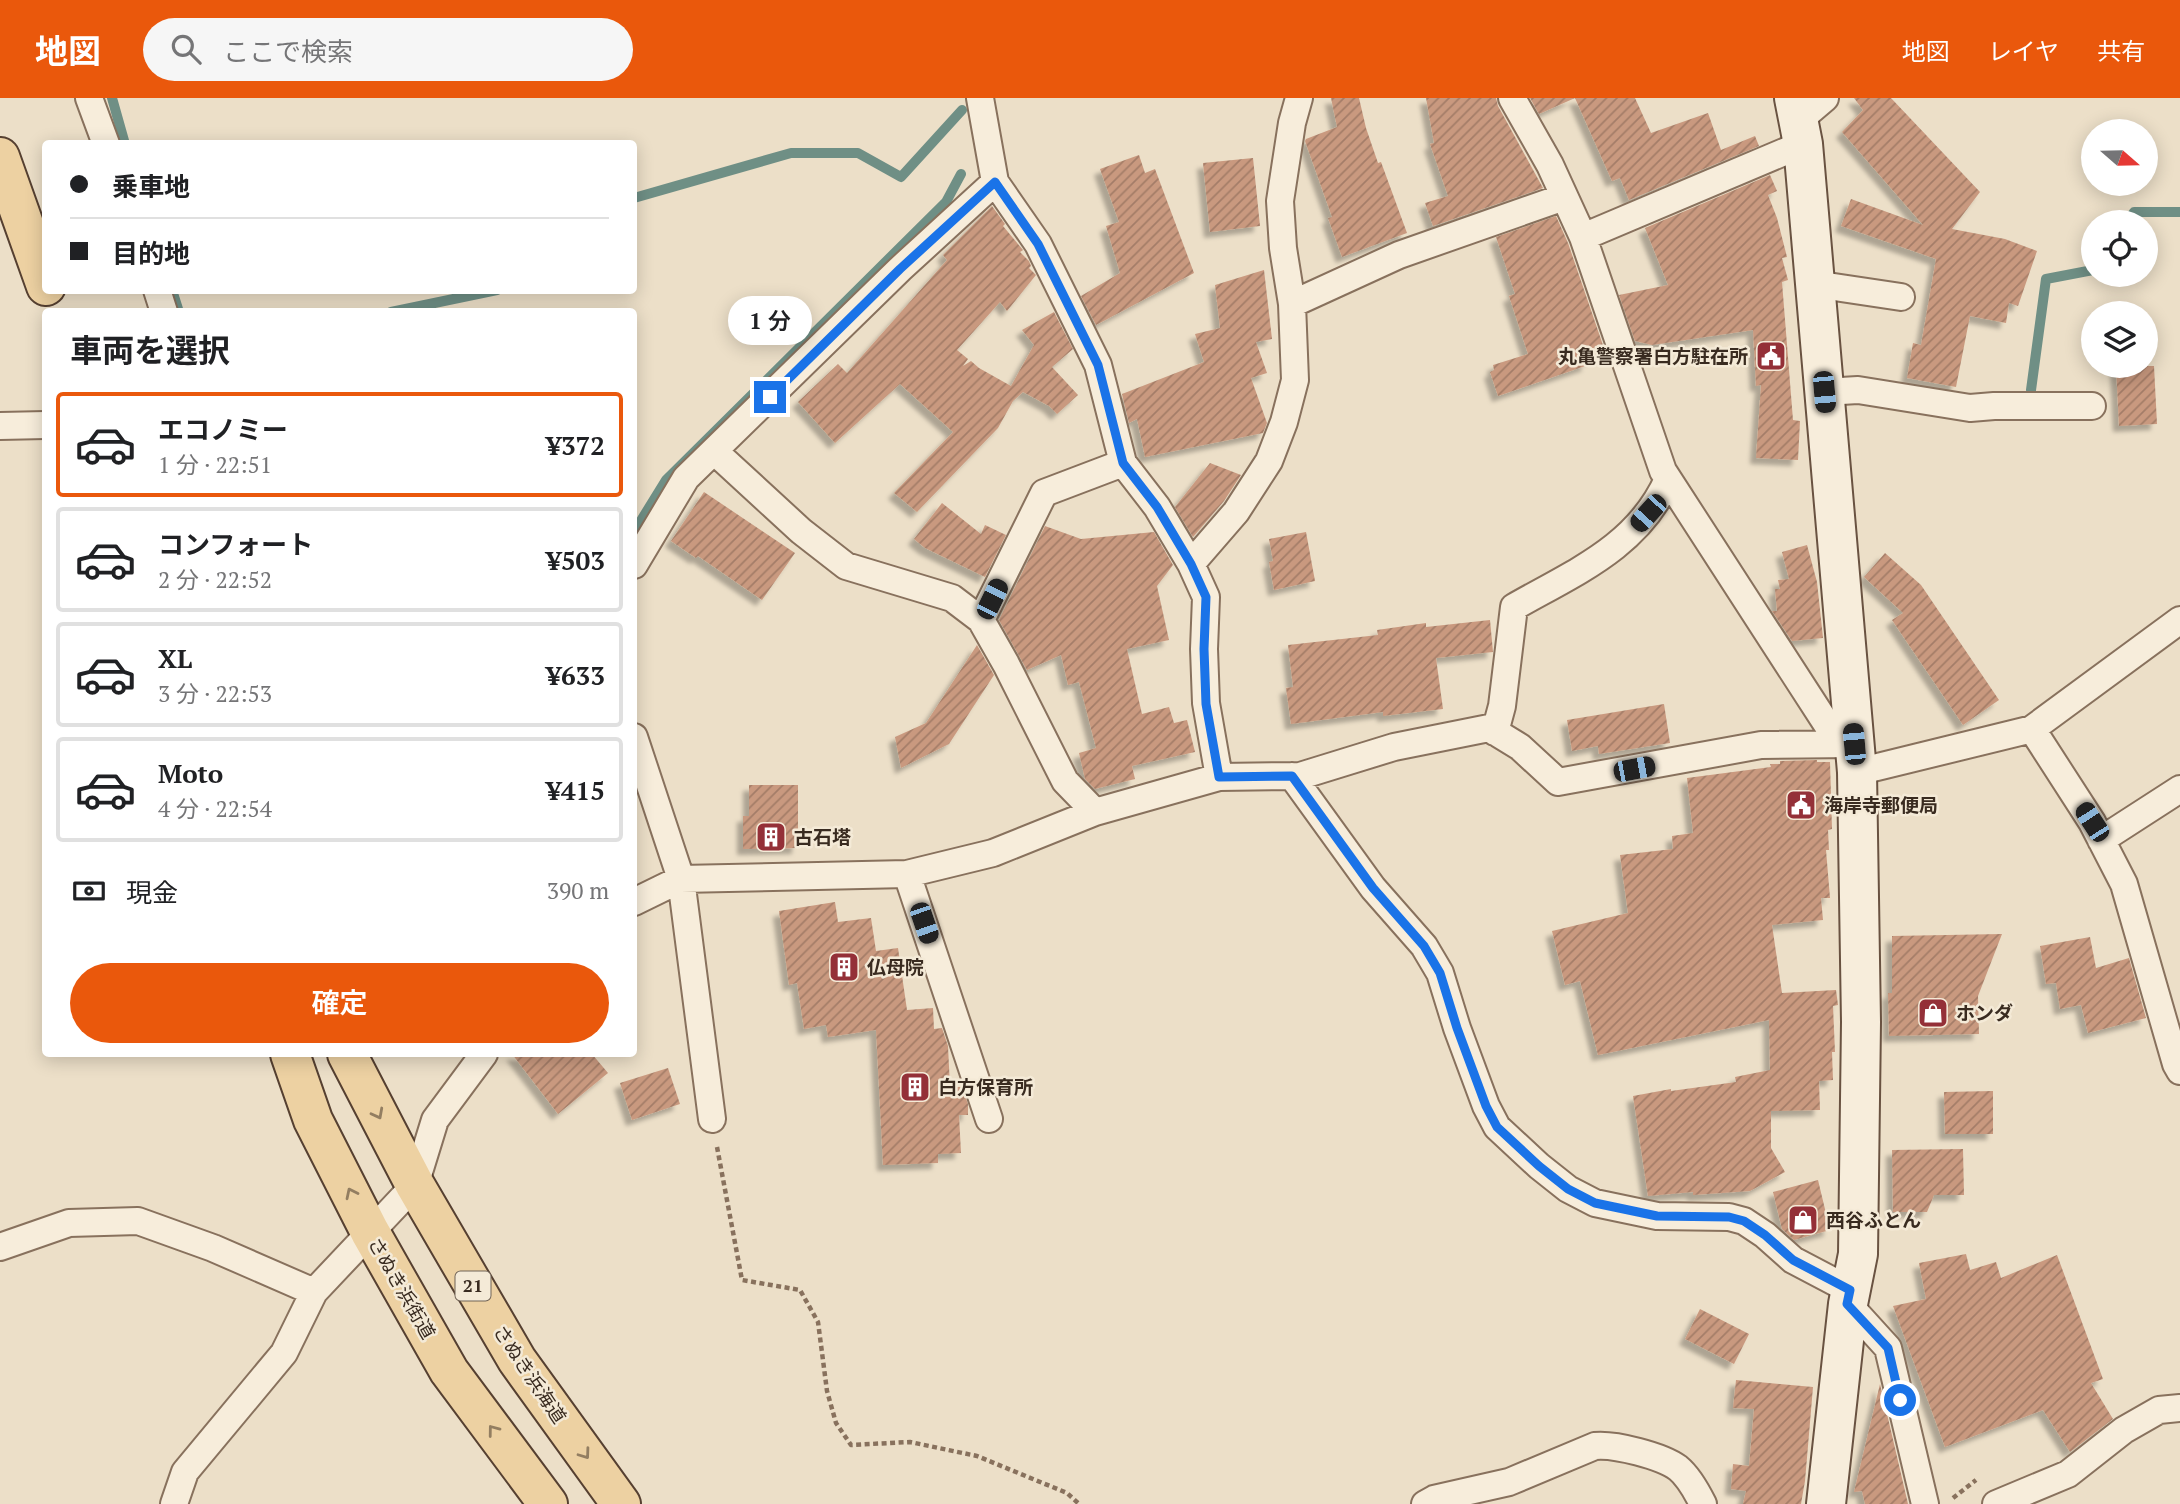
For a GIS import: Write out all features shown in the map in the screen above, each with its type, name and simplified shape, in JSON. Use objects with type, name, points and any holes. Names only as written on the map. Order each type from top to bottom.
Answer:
[{"type":"main road","points":[[0,157],[42,277]]},
{"type":"main road","name":"さぬき浜街道","points":[[291,1057],[313,1120],[370,1232],[449,1371],[548,1504]]},
{"type":"main road","name":"さぬき浜海道","points":[[349,1057],[415,1185],[517,1360],[621,1504]]},
{"type":"street","points":[[89,98],[105,140]]},
{"type":"street","points":[[980,98],[995,182],[1038,244],[1098,365],[1123,463],[1157,507],[1191,564],[1206,597],[1206,704],[1219,777]]},
{"type":"street","points":[[1191,564],[1236,512],[1269,461],[1296,380],[1292,304],[1283,248],[1280,201],[1298,98]]},
{"type":"street","points":[[1512,98],[1550,166],[1583,237],[1663,471],[1828,726],[1855,758]]},
{"type":"street","points":[[1583,237],[1805,115],[1814,284],[1855,758],[1861,1022],[1858,1254],[1849,1297],[1826,1504]]},
{"type":"street","points":[[637,560],[687,478],[900,269],[995,182]]},
{"type":"street","points":[[1292,304],[1399,255],[1564,197]]},
{"type":"street","points":[[1814,284],[1900,298]]},
{"type":"street","points":[[1824,392],[1857,390],[1970,408],[2092,406]]},
{"type":"street","points":[[0,426],[42,425]]},
{"type":"street","points":[[714,452],[801,531],[846,566],[952,598],[981,620],[1065,781],[1095,812]]},
{"type":"street","points":[[981,620],[1044,493],[1123,463]]},
{"type":"street","points":[[1495,732],[1502,706],[1514,607],[1618,546],[1648,513],[1668,479]]},
{"type":"street","points":[[637,901],[681,879],[907,874],[993,853],[1095,812],[1219,777],[1300,776],[1394,747],[1489,728],[1520,747],[1559,782],[1761,745],[1855,758],[2032,729],[2180,620]]},
{"type":"street","points":[[2032,729],[2092,822],[2124,884],[2180,1071]]},
{"type":"street","points":[[637,746],[681,879],[712,1119]]},
{"type":"street","points":[[1292,776],[1373,888],[1424,946],[1440,973],[1457,1028],[1486,1106],[1497,1127],[1568,1189],[1595,1203],[1657,1216],[1729,1217],[1744,1221],[1765,1235],[1793,1260],[1849,1297],[1888,1348],[1936,1503]]},
{"type":"street","points":[[2101,840],[2180,789]]},
{"type":"street","points":[[907,874],[989,1119]]},
{"type":"street","points":[[174,1504],[185,1472],[284,1353],[314,1292],[415,1185],[435,1120],[482,1057]]},
{"type":"street","points":[[0,1247],[69,1223],[138,1221],[212,1248],[314,1292]]},
{"type":"street","points":[[1996,1504],[2068,1474],[2124,1430],[2159,1410],[2180,1408]]},
{"type":"street","points":[[1425,1504],[1434,1499],[1509,1482],[1595,1446],[1604,1445],[1626,1449],[1679,1469],[1703,1504]]},
{"type":"path","points":[[712,1119],[741,1280],[800,1290],[818,1322],[830,1402],[836,1423],[851,1445],[910,1442],[977,1456],[1067,1493],[1079,1504]]},
{"type":"path","points":[[1936,1503],[1977,1478]]},
{"type":"building","points":[[1331,98],[1359,98],[1378,163],[1381,162],[1407,233],[1342,257],[1328,218],[1332,217],[1305,141],[1337,127]]},
{"type":"building","points":[[1426,98],[1496,98],[1543,188],[1433,226],[1425,203],[1448,196],[1430,144],[1434,143]]},
{"type":"building","points":[[1530,98],[1575,98],[1539,114]]},
{"type":"building","points":[[1575,98],[1635,98],[1651,133],[1708,113],[1721,150],[1755,136],[1759,146],[1629,200],[1620,178],[1612,181]]},
{"type":"building","points":[[1854,98],[1891,98],[1980,192],[1952,229],[2005,239],[2037,251],[2018,306],[2009,303],[2006,323],[1970,316],[1956,387],[1907,378],[1913,343],[1921,345],[1936,259],[1841,226],[1851,199],[1923,225],[1842,132],[1863,110]]},
{"type":"building","points":[[1139,155],[1145,173],[1155,169],[1194,273],[1096,325],[1081,296],[1120,273],[1106,226],[1119,222],[1100,169]]},
{"type":"building","points":[[1253,158],[1260,226],[1210,232],[1203,163]]},
{"type":"building","points":[[1770,175],[1777,191],[1768,195],[1787,257],[1782,258],[1788,280],[1782,282],[1793,420],[1800,421],[1798,460],[1756,458],[1761,385],[1756,386],[1753,330],[1652,345],[1635,341],[1619,295],[1668,285],[1645,228]]},
{"type":"building","points":[[992,206],[1005,224],[1003,226],[1023,250],[1020,252],[1029,261],[1029,268],[1036,275],[1007,311],[1000,302],[957,350],[968,359],[963,366],[971,361],[1011,386],[1034,345],[1022,330],[1054,312],[1073,349],[1052,367],[1078,395],[1057,414],[1049,406],[1023,392],[1013,401],[998,428],[917,512],[894,493],[953,432],[900,384],[835,443],[798,402],[838,364],[847,373],[947,260],[943,255]]},
{"type":"building","points":[[1556,216],[1606,354],[1586,360],[1588,365],[1498,396],[1490,372],[1494,370],[1493,365],[1528,354],[1509,296],[1515,294],[1496,237]]},
{"type":"building","points":[[1264,270],[1272,339],[1256,342],[1267,373],[1251,378],[1267,423],[1263,433],[1145,457],[1137,419],[1129,423],[1122,394],[1204,362],[1195,334],[1220,328],[1215,285]]},
{"type":"building","points":[[2117,378],[2155,378],[2157,424],[2119,426]]},
{"type":"building","points":[[1210,463],[1241,475],[1224,501],[1193,537],[1175,507]]},
{"type":"building","points":[[704,492],[795,553],[762,600],[698,556],[696,558],[671,541]]},
{"type":"building","points":[[942,503],[981,534],[985,525],[1006,535],[985,577],[925,548],[914,539]]},
{"type":"building","points":[[1045,526],[1081,539],[1154,532],[1173,565],[1157,586],[1169,640],[1127,649],[1142,714],[1169,707],[1174,723],[1187,720],[1195,752],[1132,766],[1135,779],[1095,789],[1085,779],[1079,753],[1096,748],[1079,682],[1068,685],[1061,655],[1027,670],[999,620]]},
{"type":"building","points":[[1306,532],[1315,581],[1274,590],[1269,562],[1273,561],[1269,539]]},
{"type":"building","points":[[1807,545],[1817,582],[1823,638],[1792,641],[1772,611],[1777,611],[1775,589],[1780,589],[1778,580],[1789,579],[1782,552]]},
{"type":"building","points":[[1885,553],[1921,585],[1999,700],[1963,725],[1892,620],[1903,613],[1864,577]]},
{"type":"building","points":[[1490,620],[1493,652],[1436,658],[1443,709],[1383,716],[1383,712],[1291,724],[1286,688],[1293,687],[1288,645],[1378,635],[1377,630],[1426,623],[1426,627]]},
{"type":"building","points":[[977,645],[994,675],[949,744],[901,768],[895,737],[926,723]]},
{"type":"building","points":[[1664,704],[1670,743],[1599,754],[1598,746],[1572,751],[1567,720]]},
{"type":"building","points":[[1780,761],[1830,762],[1832,829],[1828,830],[1829,850],[1826,850],[1830,898],[1821,898],[1823,920],[1772,925],[1782,993],[1836,990],[1838,1005],[1833,1006],[1833,1080],[1819,1081],[1820,1110],[1771,1111],[1771,1148],[1785,1172],[1750,1191],[1648,1196],[1633,1096],[1736,1082],[1735,1077],[1770,1070],[1769,1020],[1598,1055],[1580,981],[1565,985],[1552,931],[1628,913],[1620,855],[1673,849],[1672,836],[1693,833],[1687,778],[1771,767],[1770,764],[1780,764]]},
{"type":"building","points":[[749,785],[798,785],[798,848],[743,849],[743,816],[749,816]]},
{"type":"building","points":[[835,902],[838,922],[871,918],[876,951],[898,948],[907,1010],[933,1008],[934,1029],[942,1028],[948,1046],[950,1087],[962,1087],[968,1104],[968,1115],[959,1115],[961,1153],[938,1154],[938,1163],[883,1165],[876,1030],[828,1037],[826,1025],[804,1029],[797,983],[789,985],[779,911]]},
{"type":"building","points":[[2002,934],[1978,996],[1979,1034],[1889,1036],[1888,993],[1892,993],[1892,936]]},
{"type":"building","points":[[2090,937],[2096,968],[2129,958],[2146,1018],[2088,1033],[2081,1005],[2060,1009],[2056,983],[2046,984],[2040,946]]},
{"type":"building","points":[[514,1057],[595,1057],[608,1073],[558,1114]]},
{"type":"building","points":[[668,1068],[680,1104],[632,1120],[620,1083]]},
{"type":"building","points":[[1993,1091],[1993,1134],[1945,1134],[1944,1092]]},
{"type":"building","points":[[1963,1149],[1964,1195],[1934,1195],[1927,1212],[1893,1212],[1892,1150]]},
{"type":"building","name":"西谷ふとん","points":[[1818,1180],[1830,1230],[1794,1240],[1782,1229],[1773,1192]]},
{"type":"building","points":[[1966,1254],[1970,1270],[1996,1262],[2001,1278],[2057,1255],[2103,1379],[2091,1383],[2113,1419],[2070,1452],[2043,1410],[1945,1447],[1893,1306],[1926,1299],[1919,1263]]},
{"type":"building","points":[[1700,1309],[1749,1334],[1734,1364],[1685,1339]]},
{"type":"building","points":[[1736,1380],[1813,1387],[1801,1504],[1743,1504],[1746,1491],[1731,1489],[1733,1464],[1749,1466],[1754,1409],[1733,1408]]},
{"type":"building","points":[[1880,1384],[1908,1504],[1865,1504],[1862,1491],[1854,1492]]},
{"type":"waterway","points":[[112,98],[124,140]]},
{"type":"waterway","points":[[637,197],[791,153],[858,153],[901,177],[962,110]]},
{"type":"waterway","points":[[637,527],[666,480],[946,202],[961,174]]},
{"type":"waterway","points":[[2158,212],[2180,212]]},
{"type":"waterway","points":[[2031,390],[2046,279],[2081,272]]},
{"type":"waterway","points":[[173,294],[178,308]]},
{"type":"waterway","points":[[410,308],[478,294]]},
{"type":"place","name":"丸亀警察署白方駐在所","points":[[1771,356]]},
{"type":"place","name":"海岸寺郵便局","points":[[1801,805]]},
{"type":"place","name":"古石塔","points":[[771,837]]},
{"type":"place","name":"仏母院","points":[[844,967]]},
{"type":"place","name":"ホンダ","points":[[1933,1013]]},
{"type":"place","name":"白方保育所","points":[[915,1087]]},
{"type":"place","name":"西谷ふとん","points":[[1803,1220]]},
{"type":"route","points":[[770,397],[900,269],[995,182],[1038,244],[1098,365],[1123,463],[1157,507],[1191,564],[1206,597],[1206,704],[1219,777],[1292,776],[1373,888],[1424,946],[1440,973],[1486,1106],[1497,1127],[1539,1166],[1568,1189],[1595,1203],[1657,1216],[1729,1217],[1744,1221],[1765,1235],[1793,1260],[1850,1290],[1847,1304],[1888,1348],[1900,1400]]}]
